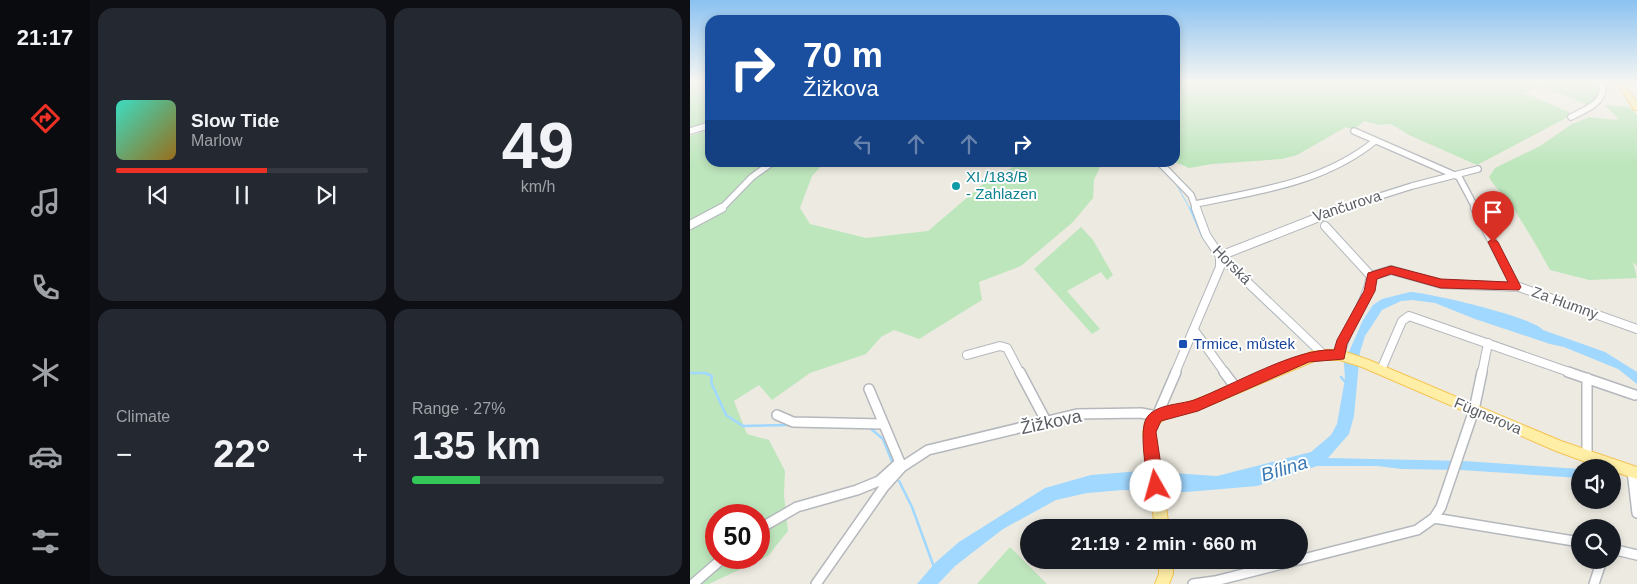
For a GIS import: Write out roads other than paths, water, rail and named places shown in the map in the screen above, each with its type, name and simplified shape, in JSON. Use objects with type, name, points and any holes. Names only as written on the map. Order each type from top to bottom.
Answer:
[{"type":"main road","name":"Žižkova","points":[[1157,416],[1188,408],[1308,357],[1323,354],[1342,356]]},
{"type":"main road","name":"Fügnerova","points":[[1342,356],[1365,363],[1633,477]]},
{"type":"main road","points":[[1157,416],[1149,429],[1160,519]]},
{"type":"main road","points":[[1162,584],[1166,569]]},
{"type":"street","points":[[1571,117],[1587,109]]},
{"type":"street","points":[[690,131],[705,126]]},
{"type":"street","points":[[1354,131],[1459,176],[1516,287]]},
{"type":"street","points":[[1195,204],[1326,172],[1348,161],[1375,140]]},
{"type":"street","points":[[690,225],[719,211],[752,178],[766,167]]},
{"type":"street","name":"Horská","points":[[1164,167],[1181,183],[1195,204],[1206,234],[1220,256],[1323,354]]},
{"type":"street","name":"Vančurova","points":[[1220,256],[1318,215],[1454,174],[1478,170]]},
{"type":"street","points":[[1325,226],[1372,276],[1370,291],[1341,344],[1342,356]]},
{"type":"street","points":[[1157,416],[1220,268],[1220,256]]},
{"type":"street","name":"Za Humny","points":[[1372,276],[1391,270],[1441,284],[1516,287],[1552,297],[1637,329]]},
{"type":"street","points":[[1381,370],[1402,321],[1406,317],[1635,394]]},
{"type":"street","points":[[1194,330],[1236,388]]},
{"type":"street","points":[[1308,557],[1417,530],[1434,518],[1441,507],[1474,410],[1488,343]]},
{"type":"street","points":[[967,355],[1000,346],[1007,348],[1046,421]]},
{"type":"street","points":[[1587,378],[1587,456]]},
{"type":"street","points":[[770,523],[797,507],[858,490],[879,481],[901,464],[869,388]]},
{"type":"street","name":"Žižkova","points":[[816,584],[901,464],[928,450],[1077,414],[1141,412],[1157,416]]},
{"type":"street","points":[[777,415],[794,422],[883,424]]},
{"type":"street","points":[[1633,477],[1637,513]]},
{"type":"street","points":[[1434,518],[1571,541]]},
{"type":"street","points":[[1621,551],[1637,555]]},
{"type":"street","points":[[693,584],[710,569]]},
{"type":"street","points":[[1194,584],[1215,581],[1262,569]]},
{"type":"street","points":[[1594,584],[1599,569]]},
{"type":"water","name":"Bílina","points":[[1410,292],[1421,293],[1458,301],[1521,319],[1543,330],[1605,352],[1637,372],[1637,384],[1618,369],[1564,347],[1475,319],[1435,303],[1412,300],[1401,301],[1382,310],[1365,336],[1360,352],[1354,416],[1349,434],[1328,458],[1464,461],[1571,468],[1571,477],[1461,470],[1402,469],[1377,466],[1317,466],[1257,486],[1186,492],[1123,490],[1087,493],[1056,500],[1003,529],[955,566],[938,584],[917,584],[936,562],[959,542],[1045,488],[1091,475],[1141,471],[1217,476],[1311,452],[1331,435],[1337,424],[1345,379],[1344,363],[1363,320],[1373,305],[1382,299]]},
{"type":"waterway","points":[[1159,167],[1170,177]]},
{"type":"waterway","points":[[1175,182],[1190,209]]},
{"type":"waterway","points":[[1190,208],[1202,236]]},
{"type":"waterway","points":[[1225,266],[1312,349]]},
{"type":"waterway","points":[[690,373],[705,373],[712,376],[711,382],[726,415],[743,426],[790,425]]},
{"type":"waterway","points":[[1341,377],[1346,383]]},
{"type":"waterway","points":[[870,428],[883,439],[893,464]]},
{"type":"waterway","points":[[899,481],[912,507],[934,567]]},
{"type":"place","name":"XI./183/B - Zahlazen","points":[[956,186]]},
{"type":"place","name":"Trmice, můstek","points":[[1183,344]]}]
